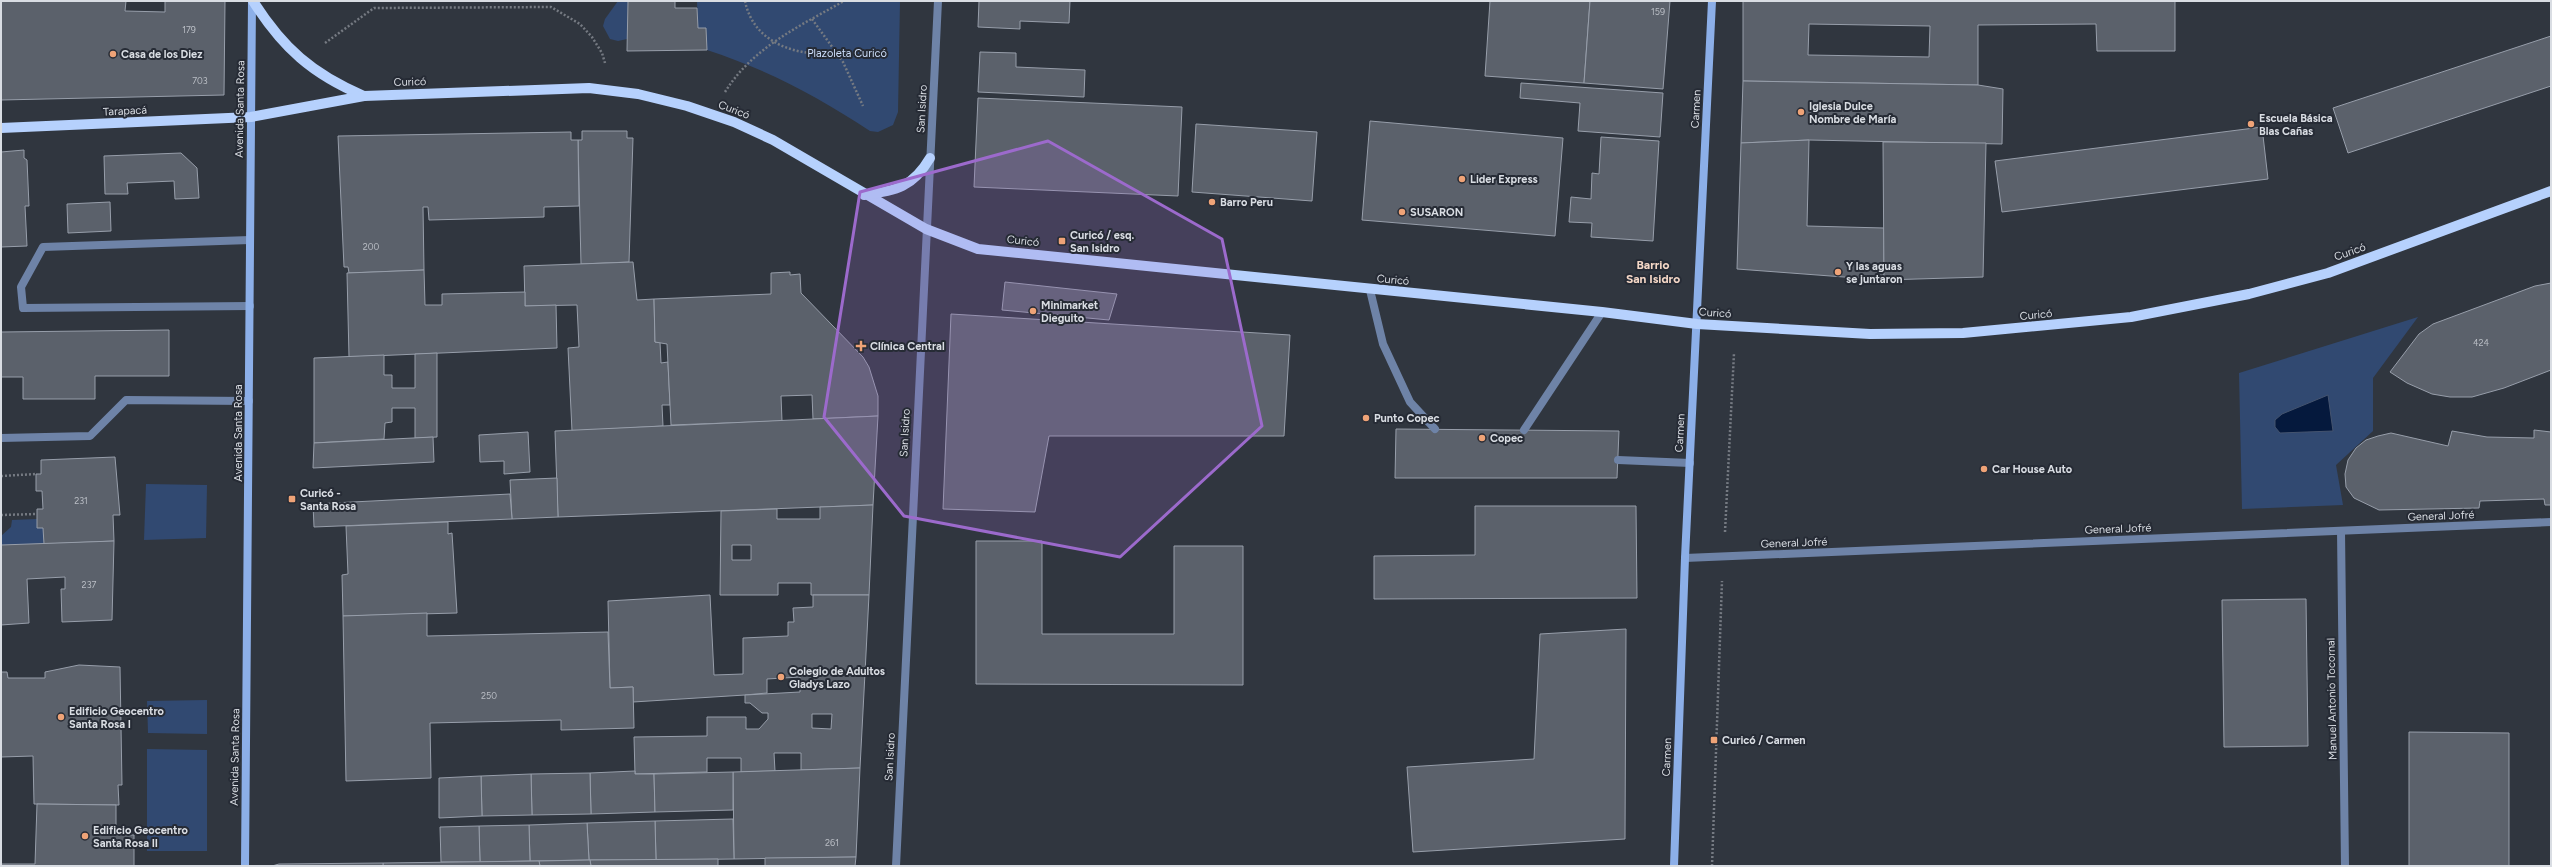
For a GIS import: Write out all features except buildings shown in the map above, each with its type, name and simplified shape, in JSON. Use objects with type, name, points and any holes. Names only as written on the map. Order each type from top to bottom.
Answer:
[{"type":"main road","points":[[253,1],[268,24],[302,60],[334,84],[364,96]]},
{"type":"main road","name":"Avenida Santa Rosa","points":[[245,866],[253,1]]},
{"type":"main road","name":"Carmen","points":[[1674,866],[1685,558],[1712,1]]},
{"type":"main road","name":"Curicó","points":[[251,117],[364,96],[589,88],[638,94],[711,114],[773,140],[864,195],[926,229],[978,249],[1370,290],[1602,312],[1697,324],[1870,334],[1964,333],[2131,317],[2249,294],[2328,273],[2551,191]]},
{"type":"main road","name":"Tarapacá","points":[[1,128],[251,117]]},
{"type":"main road","points":[[864,195],[890,192],[904,186],[924,169],[930,158]]},
{"type":"street","name":"San Isidro","points":[[896,866],[938,1]]},
{"type":"street","points":[[250,240],[43,247],[22,287],[23,308],[250,306]]},
{"type":"street","points":[[1370,290],[1383,344],[1410,402],[1435,429]]},
{"type":"street","points":[[1524,430],[1602,312]]},
{"type":"street","points":[[1,438],[90,436],[126,400],[249,401]]},
{"type":"street","points":[[1618,460],[1690,463]]},
{"type":"street","name":"General Jofré","points":[[1685,558],[2551,522]]},
{"type":"street","name":"Manuel Antonio Tocornal","points":[[2341,531],[2345,866]]},
{"type":"path","points":[[745,1],[750,16],[758,29],[773,42],[804,54],[837,52]]},
{"type":"path","points":[[711,114],[727,88],[748,64],[773,42],[844,1]]},
{"type":"path","points":[[302,60],[374,8],[551,7],[580,24],[592,36],[602,53],[610,91]]},
{"type":"path","points":[[812,19],[837,52],[854,84],[863,106]]},
{"type":"path","points":[[1712,866],[1723,557],[1736,327]]},
{"type":"path","points":[[1,476],[36,474]]},
{"type":"path","points":[[1,515],[37,514]]},
{"type":"highlighted area","points":[[1048,141],[1222,239],[1262,426],[1120,557],[904,516],[824,417],[860,192]]},
{"type":"green space","points":[[618,1],[628,1],[627,39],[618,41],[610,39],[603,26],[605,19]]},
{"type":"green space","name":"Plazoleta Curicó","points":[[697,1],[900,1],[898,112],[893,125],[878,132],[870,131],[831,106],[792,85],[751,66],[707,50],[706,28],[698,28]]},
{"type":"green space","points":[[2418,317],[2373,378],[2373,431],[2336,465],[2343,505],[2242,509],[2239,373]]},
{"type":"green space","points":[[146,484],[207,485],[206,538],[144,540]]},
{"type":"green space","points":[[37,519],[37,528],[43,528],[44,544],[1,545],[1,536],[11,527],[12,520]]},
{"type":"green space","points":[[207,700],[207,734],[148,733],[147,701]]},
{"type":"green space","points":[[147,749],[207,750],[207,851],[147,851]]},
{"type":"shaded area","points":[[2328,395],[2333,431],[2280,433],[2275,427],[2275,420],[2282,414]]},
{"type":"place","name":"Casa de los Diez","points":[[113,54]]},
{"type":"place","name":"Iglesia Dulce Nombre de María","points":[[1801,112]]},
{"type":"place","name":"Escuela Básica Blas Cañas","points":[[2251,124]]},
{"type":"place","name":"Lider Express","points":[[1462,179]]},
{"type":"place","name":"Barro Peru","points":[[1212,202]]},
{"type":"place","name":"SUSARON","points":[[1402,212]]},
{"type":"place","name":"Curicó / esq. San Isidro","points":[[1062,241]]},
{"type":"place","name":"Y las aguas se juntaron","points":[[1838,272]]},
{"type":"place","name":"Minimarket Dieguito","points":[[1033,311]]},
{"type":"place","name":"Clínica Central","points":[[861,346]]},
{"type":"place","name":"Punto Copec","points":[[1366,418]]},
{"type":"place","name":"Copec","points":[[1482,438]]},
{"type":"place","name":"Car House Auto","points":[[1984,469]]},
{"type":"place","name":"Curicó - Santa Rosa","points":[[292,499]]},
{"type":"place","name":"Colegio de Adultos Gladys Lazo","points":[[781,677]]},
{"type":"place","name":"Edificio Geocentro Santa Rosa I","points":[[61,717]]},
{"type":"place","name":"Curicó / Carmen","points":[[1714,740]]},
{"type":"place","name":"Edificio Geocentro Santa Rosa II","points":[[85,836]]},
{"type":"district","name":"Barrio San Isidro","points":[[1653,272]]}]
